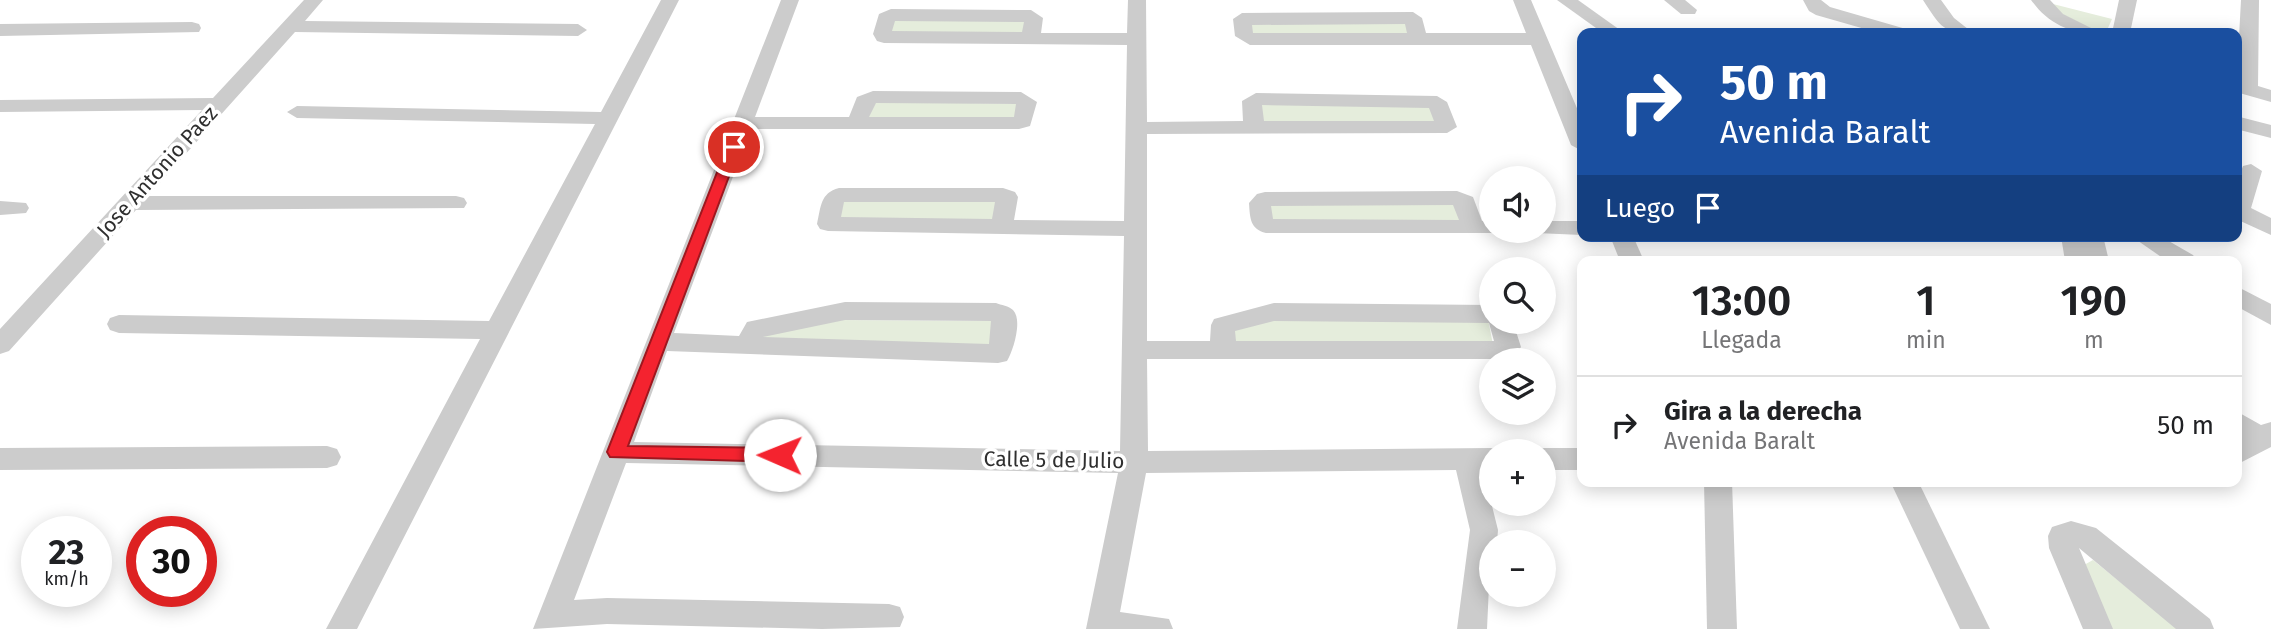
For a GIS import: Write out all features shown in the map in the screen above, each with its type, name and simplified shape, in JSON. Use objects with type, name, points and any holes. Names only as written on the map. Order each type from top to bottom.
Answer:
[{"type":"street","name":"Jose Antonio Paez","points":[[0,345],[314,0]]},
{"type":"street","points":[[341,629],[670,0]]},
{"type":"street","points":[[550,622],[790,0]]},
{"type":"street","points":[[1137,0],[1134,462],[1101,627],[1158,629]]},
{"type":"street","points":[[1521,0],[1577,133]]},
{"type":"street","points":[[1566,0],[1608,28]]},
{"type":"street","points":[[1812,0],[1815,7],[1823,11],[1882,28]]},
{"type":"street","points":[[1932,0],[1948,22],[1957,28]]},
{"type":"street","points":[[2040,0],[2056,18],[2080,28]]},
{"type":"street","points":[[2122,28],[2128,0]]},
{"type":"street","points":[[2249,9],[2271,24]]},
{"type":"street","points":[[2243,84],[2249,9]]},
{"type":"street","points":[[1031,37],[1034,18],[1031,16],[891,15],[886,18],[882,34],[884,37],[1137,39]]},
{"type":"street","points":[[1418,39],[1414,19],[1410,18],[1242,19],[1244,36],[1250,39],[1418,39],[1537,39]]},
{"type":"street","points":[[1936,28],[1948,22]]},
{"type":"street","points":[[290,26],[578,30]]},
{"type":"street","points":[[0,30],[192,28]]},
{"type":"street","points":[[2247,52],[2271,59]]},
{"type":"street","points":[[2243,84],[2271,88]]},
{"type":"street","points":[[2243,84],[2271,96]]},
{"type":"street","points":[[743,123],[857,124],[1019,123],[1023,122],[1027,102],[1021,98],[873,97],[864,100],[857,124]]},
{"type":"street","points":[[1136,128],[1447,127],[1437,102],[1256,99],[1252,102],[1254,127]]},
{"type":"street","points":[[0,106],[219,104]]},
{"type":"street","points":[[297,112],[608,118]]},
{"type":"street","points":[[2242,124],[2271,132]]},
{"type":"street","points":[[2242,198],[2251,171]]},
{"type":"street","points":[[1002,225],[1007,197],[1003,194],[839,195],[834,198],[828,224],[1135,229]]},
{"type":"street","points":[[1457,198],[1465,202],[1482,228],[1266,226],[1262,222],[1260,203],[1265,199],[1457,198]]},
{"type":"street","points":[[129,203],[456,204]]},
{"type":"street","points":[[2242,212],[2271,228]]},
{"type":"street","points":[[1556,228],[1577,229]]},
{"type":"street","points":[[2152,242],[2176,256]]},
{"type":"street","points":[[2242,298],[2271,316]]},
{"type":"street","points":[[659,342],[998,354],[1001,349],[1004,316],[996,312],[845,311],[757,328],[746,345]]},
{"type":"street","points":[[1223,349],[1223,325],[1274,313],[1479,314]]},
{"type":"street","points":[[0,317],[25,317]]},
{"type":"street","points":[[119,324],[496,330]]},
{"type":"street","points":[[1135,350],[1503,350],[1508,347],[1504,334]]},
{"type":"street","points":[[2242,424],[2267,436]]},
{"type":"street","points":[[2242,451],[2267,436]]},
{"type":"street","name":"Calle 5 de Julio","points":[[616,452],[1134,462],[1479,459]]},
{"type":"street","points":[[0,459],[327,457]]},
{"type":"street","points":[[1556,459],[1577,459]]},
{"type":"street","points":[[1718,487],[1722,629]]},
{"type":"street","points":[[1907,487],[1975,629]]},
{"type":"street","points":[[1472,629],[1484,530],[1483,516]]},
{"type":"street","points":[[2098,629],[2064,548],[2062,536],[2071,533],[2086,537],[2199,629]]},
{"type":"street","points":[[550,622],[607,611],[889,617]]},
{"type":"green space","points":[[2049,3],[2112,19],[2108,28],[2089,28],[2055,12]]},
{"type":"green space","points":[[892,19],[1029,19],[1025,34],[890,32]]},
{"type":"green space","points":[[1252,22],[1407,23],[1410,36],[1252,34]]},
{"type":"green space","points":[[871,101],[1018,104],[1016,119],[865,119]]},
{"type":"green space","points":[[1261,104],[1432,107],[1435,123],[1263,122]]},
{"type":"green space","points":[[843,200],[997,200],[996,221],[838,220]]},
{"type":"green space","points":[[1456,204],[1461,223],[1271,221],[1268,205]]},
{"type":"green space","points":[[1267,316],[1479,319],[1479,334],[1491,334],[1493,345],[1234,343],[1232,325]]},
{"type":"green space","points":[[837,320],[992,321],[990,347],[763,339],[764,333]]},
{"type":"green space","points":[[2093,560],[2178,629],[2105,629],[2084,565]]},
{"type":"route","points":[[734,147],[616,452],[780,455]]}]
